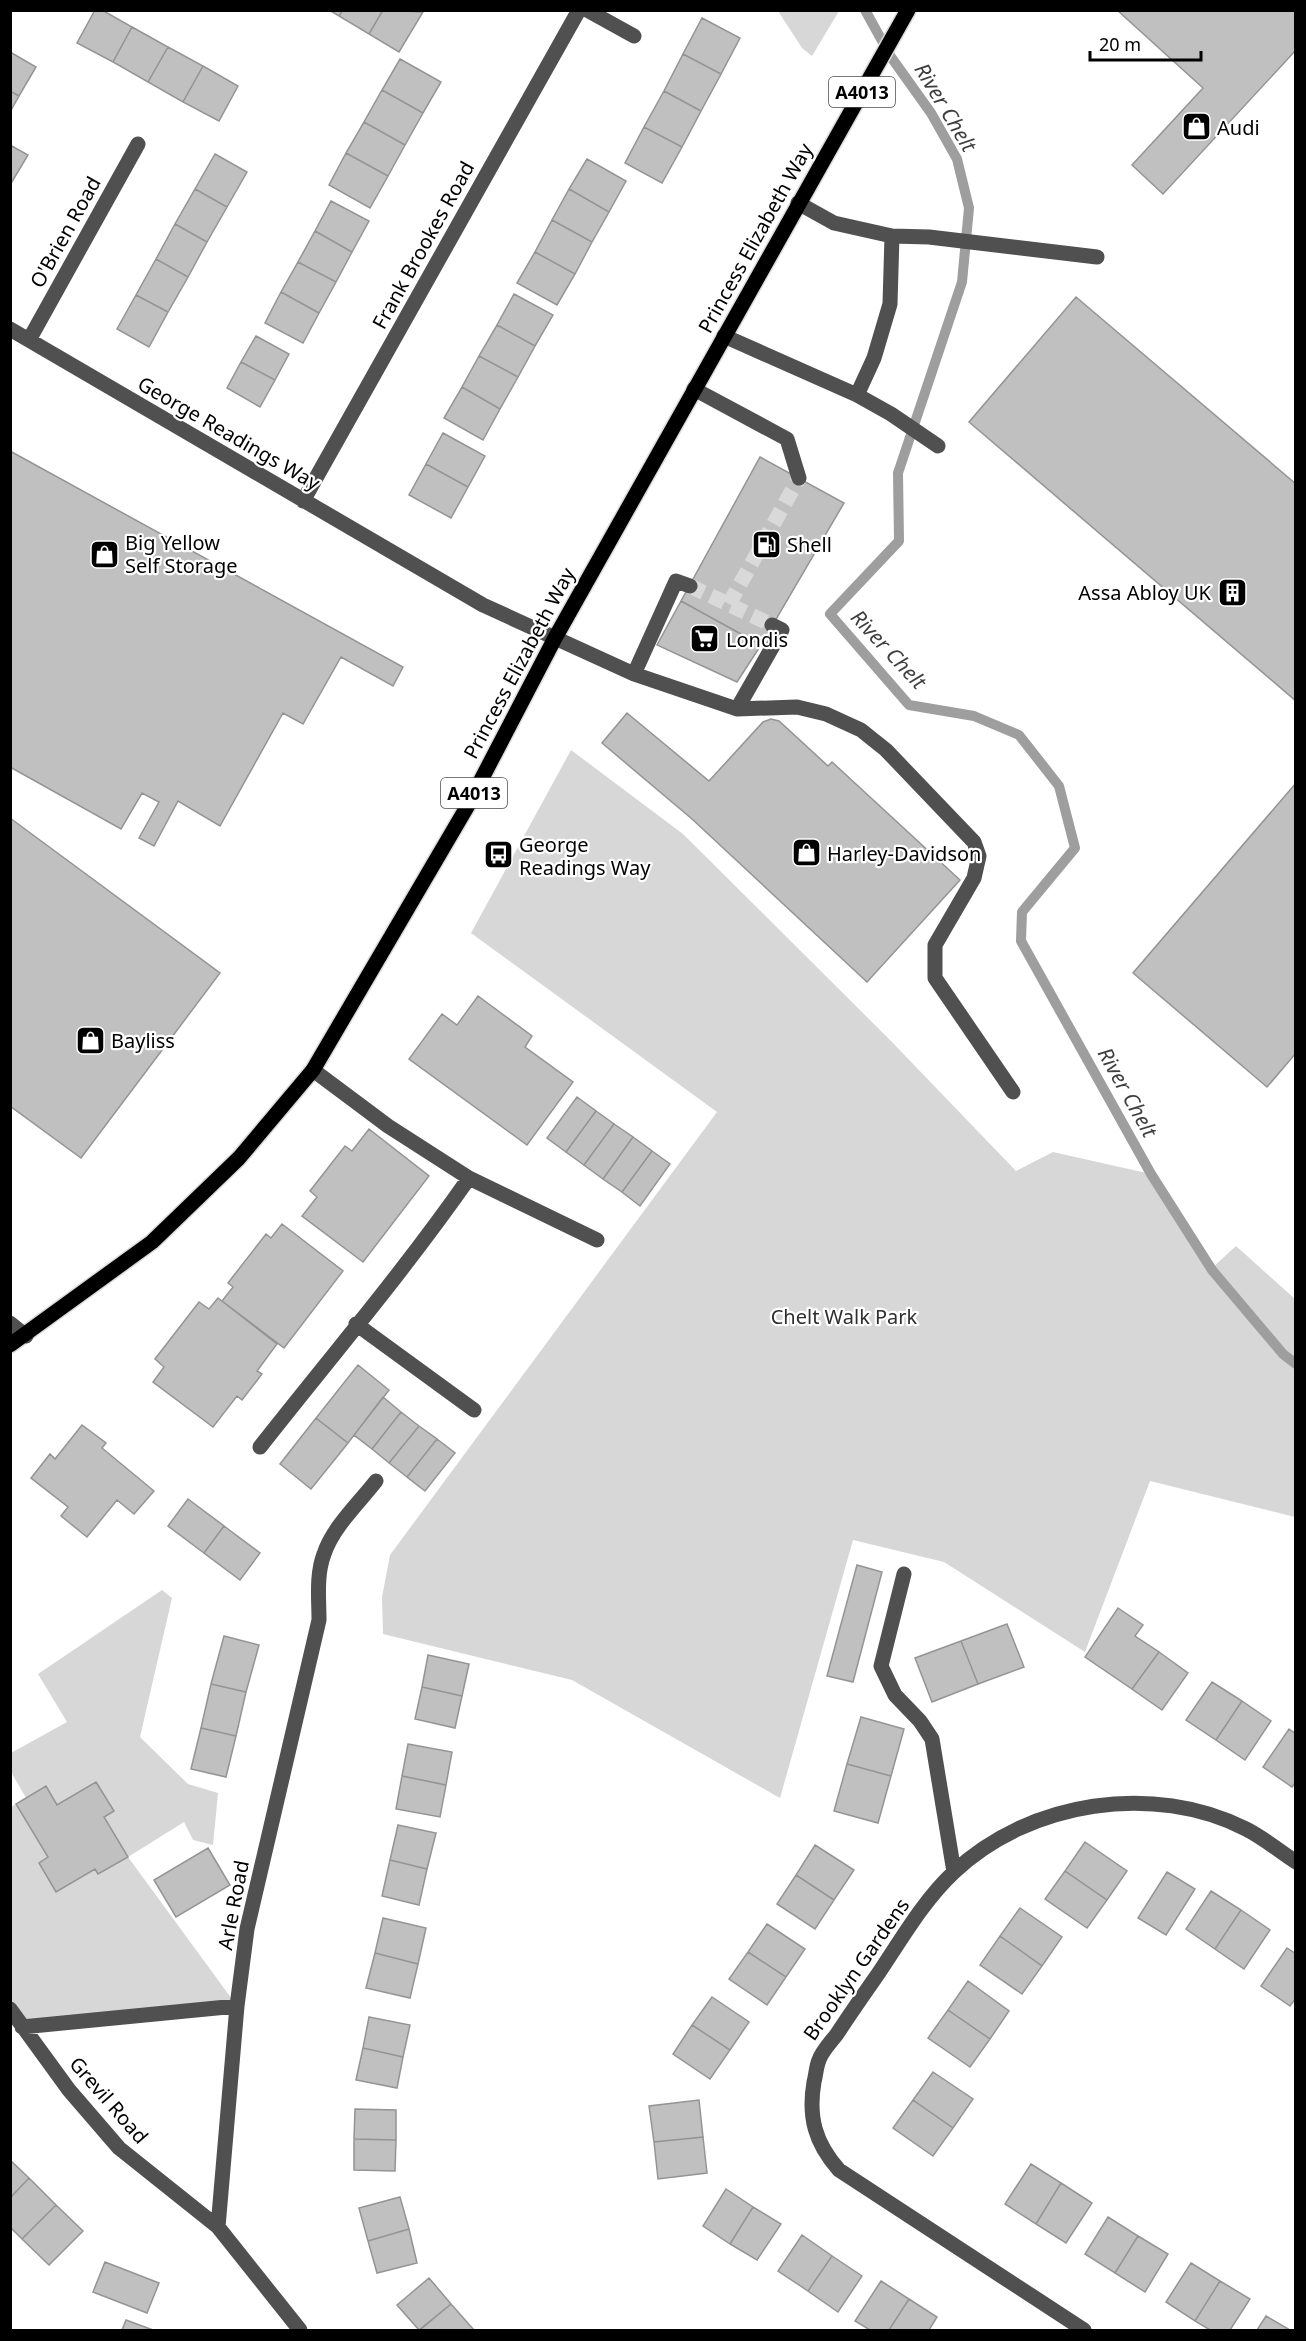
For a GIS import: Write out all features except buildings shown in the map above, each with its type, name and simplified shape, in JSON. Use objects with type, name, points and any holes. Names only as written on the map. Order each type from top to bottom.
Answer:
[{"type":"main road","name":"Princess Elizabeth Way","points":[[10,1345],[26,1336],[152,1242],[239,1158],[313,1070],[466,807],[555,638],[908,10]]},
{"type":"street","name":"Frank Brookes Road","points":[[303,501],[579,10]]},
{"type":"street","points":[[587,10],[634,36]]},
{"type":"street","name":"O'Brien Road","points":[[29,340],[138,144]]},
{"type":"street","points":[[798,204],[834,223],[892,237],[929,237],[1097,257]]},
{"type":"street","points":[[857,395],[874,358],[890,304],[892,237]]},
{"type":"street","name":"George Readings Way","points":[[10,329],[483,605],[634,674],[737,709]]},
{"type":"street","points":[[724,336],[857,395],[891,414],[938,446]]},
{"type":"street","points":[[694,389],[787,439],[799,478]]},
{"type":"street","points":[[634,674],[676,581],[690,586]]},
{"type":"street","points":[[737,709],[782,630],[772,625]]},
{"type":"street","points":[[737,709],[797,707],[826,714],[861,730],[886,750],[974,842],[979,856],[974,878],[935,945],[935,978],[1013,1092]]},
{"type":"street","points":[[313,1070],[388,1126],[469,1178],[597,1240]]},
{"type":"street","points":[[260,1447],[356,1324],[414,1256],[469,1178]]},
{"type":"street","points":[[10,1323],[26,1336]]},
{"type":"street","points":[[356,1324],[474,1410]]},
{"type":"street","name":"Arle Road","points":[[218,2227],[237,2006],[247,1929],[319,1620],[320,1573],[323,1555],[331,1538],[376,1481]]},
{"type":"street","points":[[904,1574],[881,1666],[895,1695],[920,1721],[932,1739],[954,1872]]},
{"type":"street","name":"Brooklyn Gardens","points":[[1084,2331],[839,2170],[826,2155],[814,2130],[811,2101],[819,2060],[928,1901],[954,1872],[984,1848],[1017,1829],[1053,1815],[1123,1803],[1154,1804],[1217,1817],[1247,1830],[1296,1862]]},
{"type":"street","points":[[22,2027],[237,2006]]},
{"type":"street","name":"Grevil Road","points":[[10,2009],[69,2090],[119,2148],[218,2227]]},
{"type":"street","points":[[218,2227],[285,2324],[300,2331]]},
{"type":"green space","points":[[778,11],[839,11],[812,56],[802,48]]},
{"type":"green space","name":"Chelt Walk Park","points":[[571,750],[683,834],[890,1040],[1016,1171],[1053,1152],[1151,1174],[1211,1269],[1236,1246],[1295,1299],[1295,1517],[1150,1481],[1085,1652],[944,1562],[853,1540],[780,1798],[572,1680],[383,1634],[382,1597],[390,1555],[717,1112],[471,933]]},
{"type":"green space","points":[[162,1590],[172,1598],[140,1737],[188,1784],[218,1793],[213,1845],[193,1840],[184,1822],[128,1857],[237,2006],[22,2027],[11,2009],[11,1807],[26,1798],[11,1772],[11,1753],[67,1722],[38,1674]]},
{"type":"waterway","name":"River Chelt","points":[[865,10],[891,57],[931,113],[957,159],[969,208],[962,282],[898,473],[899,541],[830,614],[909,705],[974,716],[1019,735],[1059,786],[1075,848],[1022,912],[1021,941],[1151,1174],[1212,1270],[1283,1354],[1296,1364]]},
{"type":"tunnel","points":[[729,604],[799,478]]},
{"type":"tunnel","points":[[690,586],[772,625]]},
{"type":"place","name":"Audi","points":[[1196,127]]},
{"type":"place","name":"Shell","points":[[766,544]]},
{"type":"place","name":"Big Yellow Self Storage","points":[[104,554]]},
{"type":"place","name":"Assa Abloy UK","points":[[1232,592]]},
{"type":"place","name":"Londis","points":[[705,639]]},
{"type":"place","name":"Harley-Davidson","points":[[806,853]]},
{"type":"place","name":"George Readings Way","points":[[498,855]]},
{"type":"place","name":"Bayliss","points":[[90,1040]]}]
